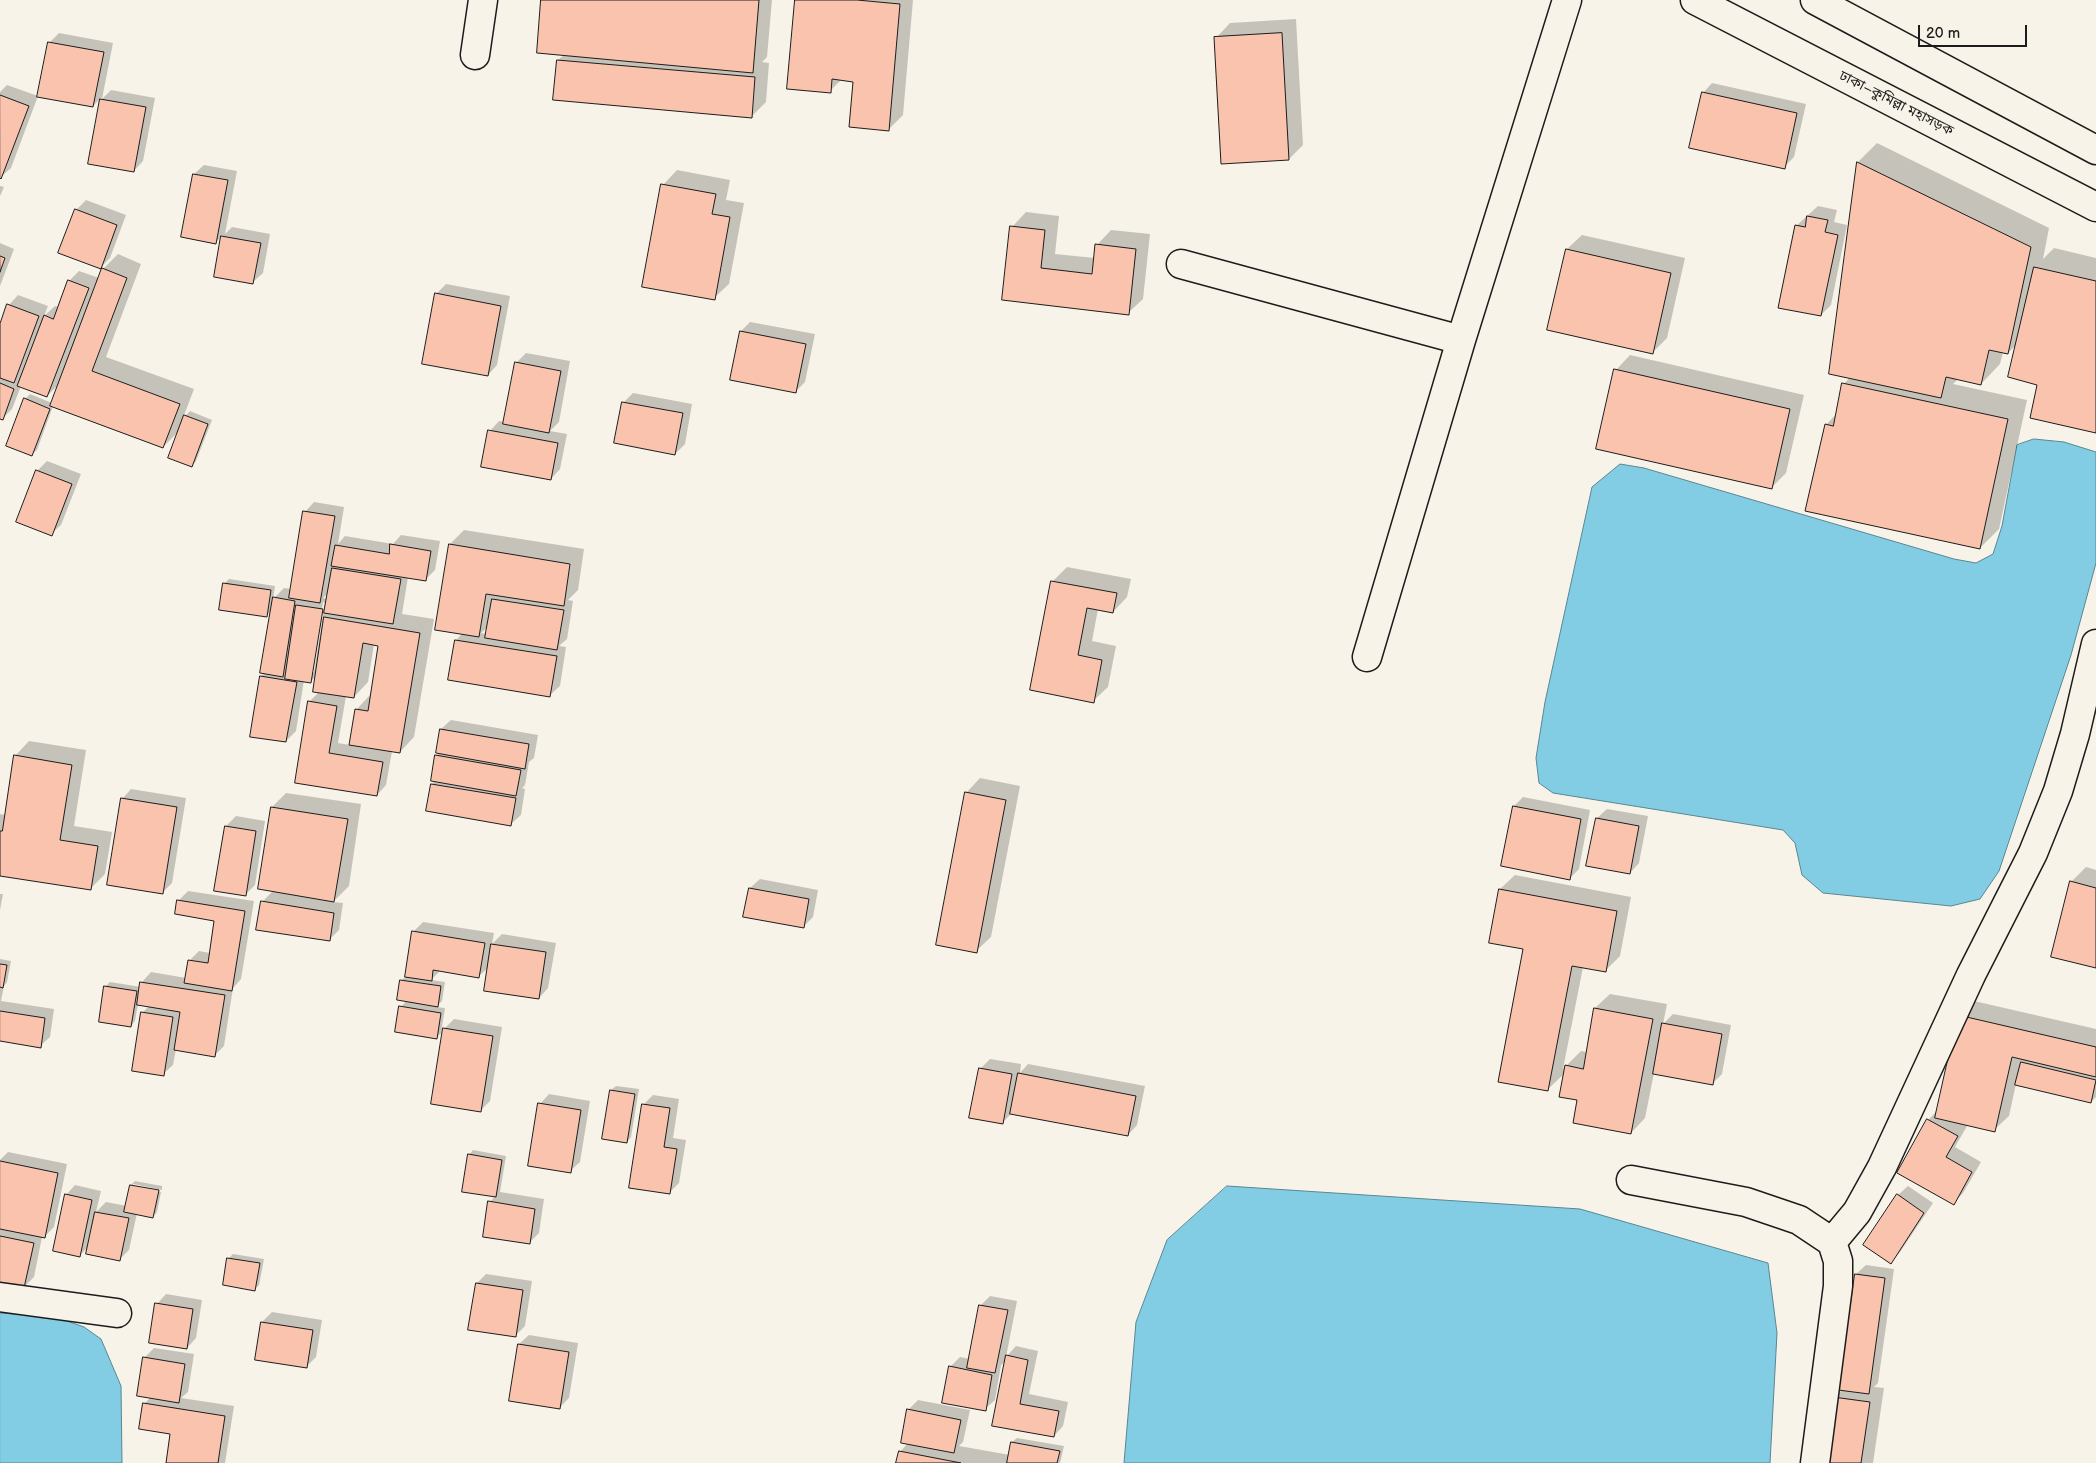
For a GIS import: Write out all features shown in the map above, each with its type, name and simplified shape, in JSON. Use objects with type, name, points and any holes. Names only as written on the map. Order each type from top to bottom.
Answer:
[{"type":"main road","points":[[475,55],[483,0]]},
{"type":"main road","points":[[1367,657],[1461,340],[1567,0]]},
{"type":"main road","name":"ঢাকা–কুমিল্লা মহাসড়ক","points":[[1695,0],[2096,207]]},
{"type":"main road","points":[[1815,0],[2096,150]]},
{"type":"main road","points":[[1181,264],[1461,340]]},
{"type":"main road","points":[[1832,1242],[1857,1212],[1882,1167],[1971,975],[2033,853],[2058,791],[2075,734],[2096,644]]},
{"type":"main road","points":[[1631,1180],[1746,1202],[1799,1220],[1832,1242],[1838,1261],[1838,1286],[1815,1463]]},
{"type":"main road","points":[[0,1297],[117,1313]]},
{"type":"water","points":[[2034,439],[2064,442],[2096,452],[2096,563],[2071,655],[1999,871],[1980,899],[1951,906],[1823,893],[1802,875],[1795,843],[1783,830],[1553,793],[1539,783],[1536,758],[1545,702],[1592,487],[1620,464],[1644,468],[1954,559],[1976,563],[1993,554],[2002,526],[2017,445]]},
{"type":"water","points":[[1227,1186],[1580,1209],[1768,1263],[1777,1333],[1770,1463],[1124,1463],[1136,1322],[1167,1240]]},
{"type":"water","points":[[0,1313],[56,1317],[84,1327],[101,1339],[121,1386],[122,1463],[0,1463]]},
{"type":"building","points":[[541,0],[759,0],[753,73],[537,53]]},
{"type":"building","points":[[795,0],[857,0],[900,4],[889,131],[849,127],[853,82],[832,79],[831,93],[787,89]]},
{"type":"building","points":[[1282,33],[1289,160],[1221,164],[1214,37]]},
{"type":"building","points":[[48,42],[104,52],[93,107],[37,97]]},
{"type":"building","points":[[557,60],[755,77],[752,118],[553,100]]},
{"type":"building","points":[[1702,92],[1797,113],[1785,169],[1689,148]]},
{"type":"building","points":[[0,95],[29,106],[1,179],[0,178]]},
{"type":"building","points":[[100,99],[146,107],[134,172],[88,164]]},
{"type":"building","points":[[1857,162],[2031,247],[2008,354],[1989,350],[1981,385],[1946,377],[1941,398],[1829,374]]},
{"type":"building","points":[[193,174],[228,180],[216,244],[181,237]]},
{"type":"building","points":[[661,184],[716,194],[712,214],[730,217],[715,300],[642,287]]},
{"type":"building","points":[[75,209],[117,225],[101,269],[58,253]]},
{"type":"building","points":[[1807,216],[1828,220],[1825,232],[1838,235],[1821,316],[1778,308],[1795,225],[1805,227]]},
{"type":"building","points":[[1010,226],[1045,230],[1041,268],[1092,274],[1095,244],[1136,249],[1129,315],[1002,300]]},
{"type":"building","points":[[221,236],[261,243],[253,284],[214,277]]},
{"type":"building","points":[[1566,249],[1671,273],[1653,354],[1547,330]]},
{"type":"building","points":[[0,256],[5,258],[0,272]]},
{"type":"building","points":[[2034,267],[2096,281],[2096,433],[2030,418],[2037,385],[2008,377]]},
{"type":"building","points":[[102,268],[127,278],[92,371],[180,404],[163,448],[50,406]]},
{"type":"building","points":[[68,280],[89,288],[47,397],[17,386],[44,315],[53,319]]},
{"type":"building","points":[[435,293],[501,306],[488,376],[422,364]]},
{"type":"building","points":[[7,304],[39,316],[14,383],[0,378],[0,324]]},
{"type":"building","points":[[740,331],[806,344],[796,393],[730,380]]},
{"type":"building","points":[[515,362],[561,371],[549,433],[503,424]]},
{"type":"building","points":[[1614,369],[1790,409],[1772,489],[1596,449]]},
{"type":"building","points":[[0,383],[14,389],[3,420],[0,419]]},
{"type":"building","points":[[1842,383],[2008,419],[1980,549],[1805,511],[1825,424],[1833,426]]},
{"type":"building","points":[[24,398],[50,409],[32,456],[6,446]]},
{"type":"building","points":[[622,402],[683,413],[675,455],[614,443]]},
{"type":"building","points":[[184,415],[208,424],[192,467],[168,458]]},
{"type":"building","points":[[488,430],[558,443],[551,480],[481,467]]},
{"type":"building","points":[[36,470],[72,484],[52,536],[16,522]]},
{"type":"building","points":[[303,511],[335,516],[320,603],[289,598]]},
{"type":"building","points":[[390,544],[431,551],[426,581],[331,566],[335,545],[389,554]]},
{"type":"building","points":[[449,544],[570,564],[564,606],[486,594],[479,637],[435,630]]},
{"type":"building","points":[[332,568],[401,579],[393,624],[324,613]]},
{"type":"building","points":[[1051,581],[1117,593],[1113,613],[1087,608],[1078,655],[1102,660],[1094,703],[1030,690]]},
{"type":"building","points":[[223,583],[271,590],[267,617],[219,610]]},
{"type":"building","points":[[273,597],[295,601],[283,677],[260,673]]},
{"type":"building","points":[[492,599],[564,610],[557,650],[485,638]]},
{"type":"building","points":[[296,605],[323,609],[311,683],[285,679]]},
{"type":"building","points":[[324,617],[420,633],[400,753],[349,745],[355,709],[368,711],[378,646],[363,643],[354,698],[313,692]]},
{"type":"building","points":[[455,640],[557,656],[550,697],[448,680]]},
{"type":"building","points":[[260,676],[297,682],[286,742],[250,737]]},
{"type":"building","points":[[308,701],[337,706],[329,753],[383,762],[377,796],[295,783]]},
{"type":"building","points":[[440,729],[529,744],[525,769],[436,753]]},
{"type":"building","points":[[14,755],[72,765],[60,840],[98,846],[91,890],[0,876],[0,831],[2,831]]},
{"type":"building","points":[[435,755],[521,770],[516,796],[431,781]]},
{"type":"building","points":[[431,784],[516,798],[511,826],[426,811]]},
{"type":"building","points":[[965,792],[1006,800],[977,953],[936,945]]},
{"type":"building","points":[[121,798],[177,807],[163,894],[107,885]]},
{"type":"building","points":[[1513,806],[1581,819],[1570,880],[1501,866]]},
{"type":"building","points":[[271,807],[348,819],[334,902],[258,889]]},
{"type":"building","points":[[1596,818],[1639,826],[1630,874],[1586,866]]},
{"type":"building","points":[[225,826],[256,831],[246,896],[214,891]]},
{"type":"building","points":[[2070,881],[2096,888],[2096,968],[2051,957]]},
{"type":"building","points":[[749,888],[809,899],[804,928],[743,917]]},
{"type":"building","points":[[1499,889],[1617,911],[1606,972],[1572,966],[1548,1091],[1498,1082],[1523,949],[1489,943]]},
{"type":"building","points":[[177,900],[245,911],[232,991],[184,983],[188,960],[208,963],[214,921],[175,914]]},
{"type":"building","points":[[261,901],[334,913],[330,941],[256,930]]},
{"type":"building","points":[[412,931],[485,943],[479,978],[433,970],[432,981],[405,977]]},
{"type":"building","points":[[491,944],[546,952],[539,999],[484,991]]},
{"type":"building","points":[[0,964],[7,965],[3,988],[0,987]]},
{"type":"building","points":[[400,980],[441,986],[438,1007],[397,1000]]},
{"type":"building","points":[[140,982],[225,995],[215,1057],[174,1050],[180,1012],[137,1005]]},
{"type":"building","points":[[104,986],[137,991],[131,1027],[99,1022]]},
{"type":"building","points":[[399,1006],[441,1013],[437,1039],[395,1032]]},
{"type":"building","points":[[1594,1008],[1653,1019],[1631,1134],[1573,1123],[1577,1100],[1559,1097],[1565,1065],[1583,1069]]},
{"type":"building","points":[[0,1011],[45,1018],[41,1048],[0,1041]]},
{"type":"building","points":[[141,1012],[173,1017],[164,1076],[132,1071]]},
{"type":"building","points":[[1958,1015],[2096,1047],[2096,1077],[2012,1057],[1995,1132],[1935,1118]]},
{"type":"building","points":[[1662,1023],[1722,1034],[1713,1085],[1653,1074]]},
{"type":"building","points":[[443,1028],[493,1036],[481,1112],[431,1104]]},
{"type":"building","points":[[2021,1062],[2096,1080],[2091,1103],[2015,1085]]},
{"type":"building","points":[[979,1068],[1012,1074],[1003,1124],[969,1118]]},
{"type":"building","points":[[1018,1073],[1136,1096],[1128,1136],[1010,1114]]},
{"type":"building","points":[[610,1090],[635,1094],[627,1143],[602,1139]]},
{"type":"building","points":[[538,1103],[581,1110],[571,1173],[528,1166]]},
{"type":"building","points":[[642,1104],[670,1108],[664,1147],[677,1149],[670,1194],[629,1188]]},
{"type":"building","points":[[1927,1119],[1958,1136],[1946,1157],[1972,1172],[1954,1205],[1897,1173]]},
{"type":"building","points":[[468,1154],[502,1160],[496,1197],[462,1192]]},
{"type":"building","points":[[0,1161],[58,1173],[45,1238],[0,1229]]},
{"type":"building","points":[[130,1185],[159,1190],[153,1218],[124,1212]]},
{"type":"building","points":[[65,1194],[92,1200],[80,1257],[53,1251]]},
{"type":"building","points":[[1897,1194],[1924,1213],[1891,1264],[1863,1245]]},
{"type":"building","points":[[488,1201],[535,1209],[530,1244],[483,1237]]},
{"type":"building","points":[[95,1212],[129,1218],[120,1261],[86,1254]]},
{"type":"building","points":[[0,1236],[34,1243],[24,1288],[0,1283]]},
{"type":"building","points":[[227,1258],[260,1263],[255,1291],[223,1285]]},
{"type":"building","points":[[1855,1274],[1885,1278],[1869,1394],[1838,1390]]},
{"type":"building","points":[[476,1283],[523,1290],[516,1337],[468,1330]]},
{"type":"building","points":[[155,1303],[193,1309],[187,1349],[149,1343]]},
{"type":"building","points":[[979,1305],[1008,1310],[995,1373],[967,1368]]},
{"type":"building","points":[[261,1322],[313,1330],[307,1368],[255,1360]]},
{"type":"building","points":[[518,1344],[569,1352],[560,1409],[509,1401]]},
{"type":"building","points":[[1006,1355],[1028,1360],[1020,1404],[1059,1411],[1054,1437],[992,1426]]},
{"type":"building","points":[[143,1357],[185,1364],[179,1403],[137,1396]]},
{"type":"building","points":[[949,1366],[992,1375],[986,1411],[942,1403]]},
{"type":"building","points":[[1833,1397],[1870,1402],[1861,1463],[1824,1463]]},
{"type":"building","points":[[143,1403],[225,1416],[218,1463],[166,1463],[170,1434],[139,1429]]},
{"type":"building","points":[[907,1409],[961,1420],[954,1453],[901,1443]]},
{"type":"building","points":[[1011,1442],[1060,1451],[1057,1463],[1007,1463]]},
{"type":"building","points":[[899,1451],[961,1463],[896,1463]]}]
